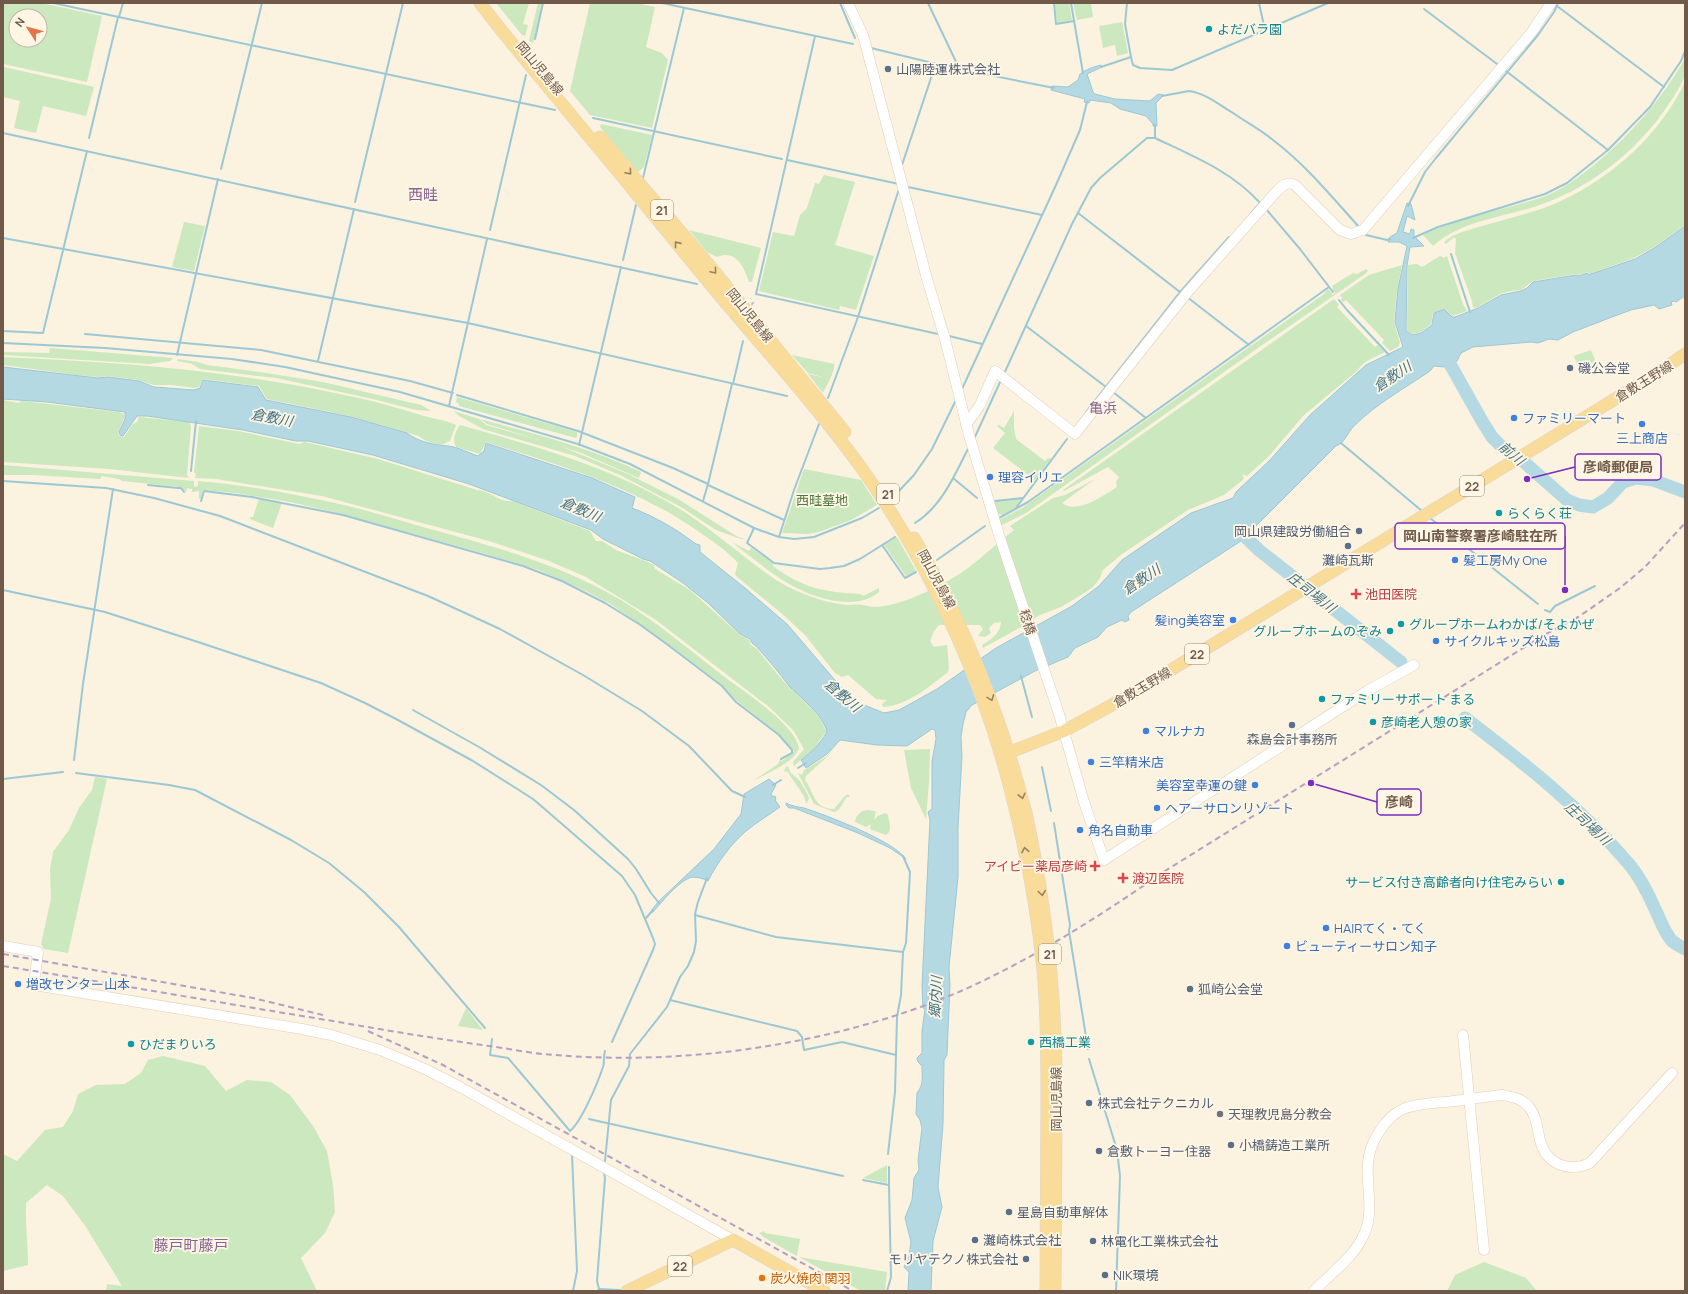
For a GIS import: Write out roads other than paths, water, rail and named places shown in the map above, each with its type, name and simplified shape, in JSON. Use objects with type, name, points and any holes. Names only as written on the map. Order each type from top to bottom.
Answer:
[{"type":"main road","name":"岡山児島線","points":[[480,3],[510,43],[693,264],[825,419],[890,511],[931,575]]},
{"type":"main road","name":"岡山児島線","points":[[487,3],[538,66],[710,266],[823,404],[882,484],[931,575],[1004,749],[1041,883],[1048,932],[1056,1024],[1052,1097],[1051,1226],[1046,1291]]},
{"type":"main road","name":"倉敷玉野線","points":[[1004,749],[1064,731],[1125,698],[1656,374],[1685,354]]},
{"type":"main road","name":"岡山児島線","points":[[1051,1226],[1055,1291]]},
{"type":"main road","name":"22","points":[[627,1291],[733,1240]]},
{"type":"main road","points":[[733,1240],[824,1291]]},
{"type":"street","name":"稔橋","points":[[848,3],[866,47],[927,279],[945,339],[966,425],[999,535],[1064,731],[1084,802],[1104,860],[1367,691],[1414,665]]},
{"type":"street","points":[[966,425],[980,405],[995,371],[1075,434],[1185,295],[1282,186],[1291,183],[1340,230],[1351,234],[1363,230],[1527,38],[1544,16],[1551,3]]},
{"type":"street","points":[[3,946],[38,952],[34,984],[302,1029],[360,1043],[402,1059],[469,1091],[733,1240]]},
{"type":"street","points":[[1463,1035],[1484,1250]]},
{"type":"street","points":[[1314,1291],[1354,1250],[1365,1233],[1369,1221],[1370,1209],[1368,1163],[1370,1150],[1378,1134],[1388,1121],[1401,1110],[1416,1105],[1502,1095],[1515,1097],[1530,1108],[1535,1118],[1540,1141],[1549,1157],[1557,1165],[1568,1168],[1580,1168],[1590,1163],[1672,1073]]},
{"type":"water","points":[[1101,65],[1102,67],[1087,74],[1095,94],[1115,99],[1150,101],[1158,94],[1164,95],[1156,103],[1157,126],[1153,126],[1146,116],[1120,109],[1111,103],[1090,100],[1089,103],[1084,102],[1085,99],[1051,90],[1052,86],[1068,87],[1078,80],[1080,74],[1083,72]]},
{"type":"water","points":[[1407,203],[1411,204],[1415,220],[1407,216],[1403,232],[1410,234],[1411,229],[1414,230],[1414,236],[1424,246],[1410,247],[1407,266],[1406,331],[1412,335],[1421,333],[1432,325],[1434,313],[1444,309],[1452,317],[1455,317],[1478,308],[1501,295],[1521,291],[1533,282],[1576,275],[1580,276],[1587,273],[1588,275],[1635,259],[1656,247],[1685,226],[1685,296],[1676,302],[1671,302],[1672,305],[1659,309],[1654,305],[1631,310],[1573,332],[1558,340],[1549,339],[1538,343],[1531,342],[1473,347],[1461,353],[1457,361],[1447,363],[1444,367],[1434,366],[1430,371],[1381,403],[1363,418],[1352,429],[1342,443],[1336,446],[1250,532],[1244,540],[1131,612],[1128,616],[1129,620],[1125,622],[1122,620],[1107,627],[1098,637],[1075,648],[1068,657],[1035,671],[972,705],[966,712],[961,737],[962,756],[958,828],[958,877],[949,967],[950,985],[947,1055],[944,1060],[943,1124],[938,1187],[942,1207],[933,1241],[931,1291],[908,1291],[909,1272],[904,1267],[909,1256],[911,1242],[905,1218],[912,1200],[914,1178],[919,1170],[918,1160],[922,1128],[920,1120],[916,1114],[917,1093],[922,1083],[922,1066],[918,1062],[917,1058],[922,1053],[922,1031],[925,1009],[923,1008],[922,986],[930,820],[928,812],[932,809],[932,761],[936,739],[935,730],[932,729],[907,746],[877,745],[840,740],[827,754],[806,768],[801,760],[816,747],[827,732],[817,713],[790,687],[750,639],[740,634],[708,603],[683,583],[650,561],[603,539],[591,530],[469,484],[373,455],[308,441],[296,441],[243,430],[147,416],[137,416],[123,436],[120,435],[119,432],[125,419],[125,412],[47,402],[3,399],[3,367],[98,378],[108,377],[139,381],[154,387],[194,390],[200,388],[203,380],[258,387],[266,400],[351,417],[407,433],[416,439],[456,448],[478,456],[484,451],[486,443],[592,478],[635,497],[632,508],[658,519],[696,544],[700,545],[700,552],[787,624],[852,700],[884,713],[899,710],[937,689],[996,648],[1072,606],[1099,586],[1122,560],[1191,513],[1233,498],[1236,492],[1270,460],[1310,415],[1366,365],[1403,347],[1395,322],[1398,289],[1407,246],[1399,242],[1388,242],[1390,237],[1397,233]]},
{"type":"water","points":[[769,779],[776,785],[771,794],[773,797],[775,796],[775,800],[780,807],[740,836],[725,854],[708,881],[694,877],[689,878],[674,889],[652,913],[651,911],[658,902],[714,849],[741,814],[744,794]]},
{"type":"water","points":[[786,803],[814,811],[859,829],[888,844],[906,859],[890,848],[858,833],[794,808],[789,808]]},
{"type":"waterway","points":[[53,3],[555,110]]},
{"type":"waterway","points":[[119,17],[123,3]]},
{"type":"waterway","points":[[221,169],[262,3]]},
{"type":"waterway","points":[[355,202],[403,3]]},
{"type":"waterway","points":[[535,39],[543,3]]},
{"type":"waterway","points":[[662,3],[853,44]]},
{"type":"waterway","points":[[840,3],[855,38]]},
{"type":"waterway","points":[[928,3],[959,68]]},
{"type":"waterway","points":[[1054,3],[1056,24],[1074,21]]},
{"type":"waterway","points":[[1071,3],[1083,73]]},
{"type":"waterway","points":[[1127,3],[1125,24],[1131,57]]},
{"type":"waterway","points":[[1259,3],[1265,30]]},
{"type":"waterway","points":[[1101,67],[1131,57],[1133,65],[1140,68],[1172,70],[1328,3]]},
{"type":"waterway","points":[[1408,206],[1425,172],[1538,35],[1554,12],[1558,3]]},
{"type":"waterway","points":[[1557,6],[1664,87]]},
{"type":"waterway","points":[[643,178],[684,8]]},
{"type":"waterway","points":[[1424,9],[1497,64]]},
{"type":"waterway","points":[[89,138],[118,17]]},
{"type":"waterway","points":[[756,294],[815,36]]},
{"type":"waterway","points":[[871,48],[949,67],[1054,88]]},
{"type":"waterway","points":[[1413,238],[1438,227],[1545,194],[1567,183],[1608,150],[1650,107],[1681,61],[1685,51]]},
{"type":"waterway","points":[[902,165],[936,63]]},
{"type":"waterway","points":[[1506,71],[1608,150]]},
{"type":"waterway","points":[[490,230],[526,75]]},
{"type":"waterway","points":[[1162,96],[1189,91],[1201,94],[1218,103],[1258,129],[1297,160],[1359,227]]},
{"type":"waterway","points":[[962,389],[1080,130],[1087,102]]},
{"type":"waterway","points":[[593,118],[782,159]]},
{"type":"waterway","points":[[1155,125],[1155,138],[1198,158],[1225,174],[1238,183],[1261,204]]},
{"type":"waterway","points":[[3,133],[697,284]]},
{"type":"waterway","points":[[1004,374],[1072,224],[1091,188],[1100,178],[1147,138],[1155,138]]},
{"type":"waterway","points":[[3,331],[43,333],[87,151]]},
{"type":"waterway","points":[[787,160],[899,184]]},
{"type":"waterway","points":[[177,355],[218,179]]},
{"type":"waterway","points":[[908,187],[1042,215]]},
{"type":"waterway","points":[[828,398],[858,317],[899,189]]},
{"type":"waterway","points":[[1251,213],[1260,203]]},
{"type":"waterway","points":[[623,260],[636,205]]},
{"type":"waterway","points":[[318,361],[354,209]]},
{"type":"waterway","points":[[1266,209],[1300,249],[1333,292]]},
{"type":"waterway","points":[[1078,213],[1180,292]]},
{"type":"waterway","points":[[1366,235],[1387,240],[1390,239]]},
{"type":"waterway","points":[[1086,412],[1180,292],[1229,237]]},
{"type":"waterway","points":[[3,238],[468,323],[787,396]]},
{"type":"waterway","points":[[449,406],[487,239]]},
{"type":"waterway","points":[[1451,254],[1470,312]]},
{"type":"waterway","points":[[579,445],[621,267]]},
{"type":"waterway","points":[[999,518],[1028,502],[1329,287]]},
{"type":"waterway","points":[[756,294],[938,334]]},
{"type":"waterway","points":[[1187,297],[1249,345]]},
{"type":"waterway","points":[[1339,300],[1389,355]]},
{"type":"waterway","points":[[1026,326],[1106,387]]},
{"type":"waterway","points":[[85,334],[261,350],[410,381],[453,393]]},
{"type":"waterway","points":[[949,336],[982,344]]},
{"type":"waterway","points":[[733,384],[743,341]]},
{"type":"waterway","points":[[3,343],[105,348],[232,359],[285,367],[400,392],[578,444],[630,464],[754,528],[779,537],[794,539],[814,537],[862,518],[879,508]]},
{"type":"waterway","name":"前川","points":[[1441,348],[1492,437],[1500,445],[1524,462],[1567,500],[1579,505],[1593,507],[1608,498],[1623,482],[1636,478],[1653,480],[1685,492]]},
{"type":"waterway","points":[[974,439],[1001,380]]},
{"type":"waterway","points":[[703,501],[732,384]]},
{"type":"waterway","points":[[1113,392],[1146,418]]},
{"type":"waterway","points":[[457,395],[578,431],[673,468],[708,484]]},
{"type":"waterway","points":[[897,493],[914,475],[932,449],[956,400]]},
{"type":"waterway","points":[[191,471],[196,421]]},
{"type":"waterway","points":[[779,537],[794,490],[819,424]]},
{"type":"waterway","points":[[1016,508],[1067,439]]},
{"type":"waterway","points":[[1341,443],[1422,511]]},
{"type":"waterway","points":[[915,523],[933,508],[940,499],[968,449]]},
{"type":"waterway","points":[[953,478],[977,498]]},
{"type":"waterway","points":[[3,481],[106,488],[154,498],[220,516],[428,596],[500,629],[583,675],[642,711],[689,746],[732,791],[745,797]]},
{"type":"waterway","points":[[148,485],[181,488],[184,492]]},
{"type":"waterway","points":[[708,485],[784,520]]},
{"type":"waterway","points":[[74,760],[83,684],[113,489]]},
{"type":"waterway","points":[[201,501],[204,491],[252,497],[343,515],[523,566],[562,581],[605,603],[639,624],[722,686],[736,702],[779,735],[792,750],[792,753],[781,759]]},
{"type":"waterway","points":[[995,501],[1023,498]]},
{"type":"waterway","points":[[1430,518],[1538,604]]},
{"type":"waterway","points":[[937,560],[985,526]]},
{"type":"waterway","name":"庄司場川","points":[[1234,526],[1260,551],[1401,662]]},
{"type":"waterway","points":[[754,528],[747,543],[774,563],[820,569],[844,566],[860,559],[895,537]]},
{"type":"waterway","points":[[882,545],[905,578],[916,572]]},
{"type":"waterway","points":[[1545,610],[1550,612],[1555,606],[1595,586]]},
{"type":"waterway","points":[[3,590],[105,612],[321,683],[365,703],[473,761],[533,799],[622,876],[635,895],[655,944],[612,1042]]},
{"type":"waterway","points":[[1021,676],[1032,717]]},
{"type":"waterway","points":[[413,710],[479,747],[541,785],[574,810],[628,859],[659,903]]},
{"type":"waterway","name":"庄司場川","points":[[1465,718],[1551,787],[1611,843],[1633,869],[1640,880],[1650,897],[1664,930],[1672,941],[1685,949]]},
{"type":"waterway","points":[[798,768],[806,763]]},
{"type":"waterway","points":[[1042,767],[1051,811]]},
{"type":"waterway","points":[[3,779],[63,772]]},
{"type":"waterway","points":[[76,773],[169,785],[195,790],[291,840],[329,863],[364,892],[399,927],[485,1028]]},
{"type":"waterway","points":[[773,785],[781,780]]},
{"type":"waterway","points":[[1054,823],[1070,925],[1069,931],[1088,1049]]},
{"type":"waterway","points":[[888,1154],[895,1092],[897,1017],[901,995],[903,952],[906,943],[910,872],[903,856]]},
{"type":"waterway","points":[[605,1161],[611,1100],[629,1066],[630,1054],[667,1007],[680,977],[688,966],[694,952],[696,941],[695,914],[707,878]]},
{"type":"waterway","points":[[646,918],[653,910]]},
{"type":"waterway","points":[[695,915],[776,937],[903,952]]},
{"type":"waterway","points":[[670,1000],[797,1031],[802,1037],[804,1050],[842,1042],[896,1055]]},
{"type":"waterway","points":[[492,1039],[490,1055],[508,1058],[570,1131],[580,1119],[594,1091],[604,1065],[605,1051]]},
{"type":"waterway","points":[[1089,1059],[1117,1150],[1120,1176],[1116,1291]]},
{"type":"waterway","points":[[589,1119],[843,1176]]},
{"type":"waterway","points":[[572,1155],[577,1271],[573,1291]]},
{"type":"waterway","points":[[889,1167],[889,1185]]},
{"type":"waterway","points":[[599,1289],[597,1281],[605,1178],[604,1172]]},
{"type":"waterway","points":[[863,1180],[889,1185],[891,1277],[887,1291]]},
{"type":"waterway","points":[[598,1291],[599,1289],[620,1290]]},
{"type":"railway","points":[[1574,620],[1620,588],[1645,567],[1685,523]]},
{"type":"railway","points":[[3,966],[414,1035],[531,1053],[606,1058],[658,1057],[710,1054],[762,1047],[814,1037],[864,1025],[914,1009],[988,979],[1040,951],[1066,936],[1165,871],[1544,635],[1578,617]]},
{"type":"railway","points":[[3,954],[253,998],[323,1015]]},
{"type":"railway","points":[[368,1031],[443,1065],[853,1291]]},
{"type":"place","name":"よだバラ園","points":[[1209,29]]},
{"type":"place","name":"山陽陸運株式会社","points":[[888,69]]},
{"type":"place","name":"磯公会堂","points":[[1570,368]]},
{"type":"place","name":"ファミリーマート","points":[[1514,418]]},
{"type":"place","name":"三上商店","points":[[1642,424]]},
{"type":"place","name":"理容イリエ","points":[[990,477]]},
{"type":"place","name":"彦崎郵便局","points":[[1527,479]]},
{"type":"place","name":"らくらく荘","points":[[1499,513]]},
{"type":"place","name":"岡山県建設労働組合","points":[[1359,531]]},
{"type":"place","name":"灘崎瓦斯","points":[[1348,546]]},
{"type":"place","name":"髪工房My One","points":[[1455,560]]},
{"type":"place","name":"岡山南警察署彦崎駐在所","points":[[1565,590]]},
{"type":"place","name":"池田医院","points":[[1356,594]]},
{"type":"place","name":"髪ing美容室","points":[[1233,620]]},
{"type":"place","name":"グループホームわかば/そよかぜ","points":[[1401,624]]},
{"type":"place","name":"グループホームのぞみ","points":[[1390,631]]},
{"type":"place","name":"サイクルキッズ松島","points":[[1436,641]]},
{"type":"place","name":"ファミリーサポート まる","points":[[1322,699]]},
{"type":"place","name":"彦崎老人憩の家","points":[[1373,722]]},
{"type":"place","name":"森島会計事務所","points":[[1292,725]]},
{"type":"place","name":"マルナカ","points":[[1146,731]]},
{"type":"place","name":"三竿精米店","points":[[1091,762]]},
{"type":"place","name":"彦崎","points":[[1311,783]]},
{"type":"place","name":"美容室幸運の鍵","points":[[1255,785]]},
{"type":"place","name":"ヘアーサロンリゾート","points":[[1157,808]]},
{"type":"place","name":"角名自動車","points":[[1080,830]]},
{"type":"place","name":"アイビー薬局彦崎","points":[[1095,866]]},
{"type":"place","name":"渡辺医院","points":[[1123,878]]},
{"type":"place","name":"サービス付き高齢者向け住宅みらい","points":[[1561,882]]},
{"type":"place","name":"HAIRてく・てく","points":[[1326,928]]},
{"type":"place","name":"ビューティーサロン知子","points":[[1287,946]]},
{"type":"place","name":"増改センター山本","points":[[18,984]]},
{"type":"place","name":"狐崎公会堂","points":[[1190,989]]},
{"type":"place","name":"西橋工業","points":[[1031,1042]]},
{"type":"place","name":"ひだまりいろ","points":[[131,1044]]},
{"type":"place","name":"株式会社テクニカル","points":[[1089,1103]]},
{"type":"place","name":"天理教児島分教会","points":[[1220,1114]]},
{"type":"place","name":"小橋鋳造工業所","points":[[1231,1145]]},
{"type":"place","name":"倉敷トーヨー住器","points":[[1099,1151]]},
{"type":"place","name":"星島自動車解体","points":[[1009,1212]]},
{"type":"place","name":"灘崎株式会社","points":[[975,1240]]},
{"type":"place","name":"林電化工業株式会社","points":[[1093,1241]]},
{"type":"place","name":"モリヤテクノ株式会社","points":[[1026,1259]]},
{"type":"place","name":"NIK環境","points":[[1105,1275]]},
{"type":"place","name":"炭火焼肉 関羽","points":[[762,1278]]},
{"type":"district","name":"西畦","points":[[423,194]]},
{"type":"district","name":"亀浜","points":[[1103,407]]},
{"type":"district","name":"藤戸町藤戸","points":[[191,1245]]},
{"type":"water label","name":"倉敷川","points":[[1392,376]]},
{"type":"water label","name":"倉敷川","points":[[272,417]]},
{"type":"water label","name":"倉敷川","points":[[581,509]]},
{"type":"water label","name":"倉敷川","points":[[1141,579]]},
{"type":"water label","name":"倉敷川","points":[[843,695]]},
{"type":"water label","name":"郷内川","points":[[935,997]]},
{"type":"park label","name":"西畦墓地","points":[[822,500]]}]
